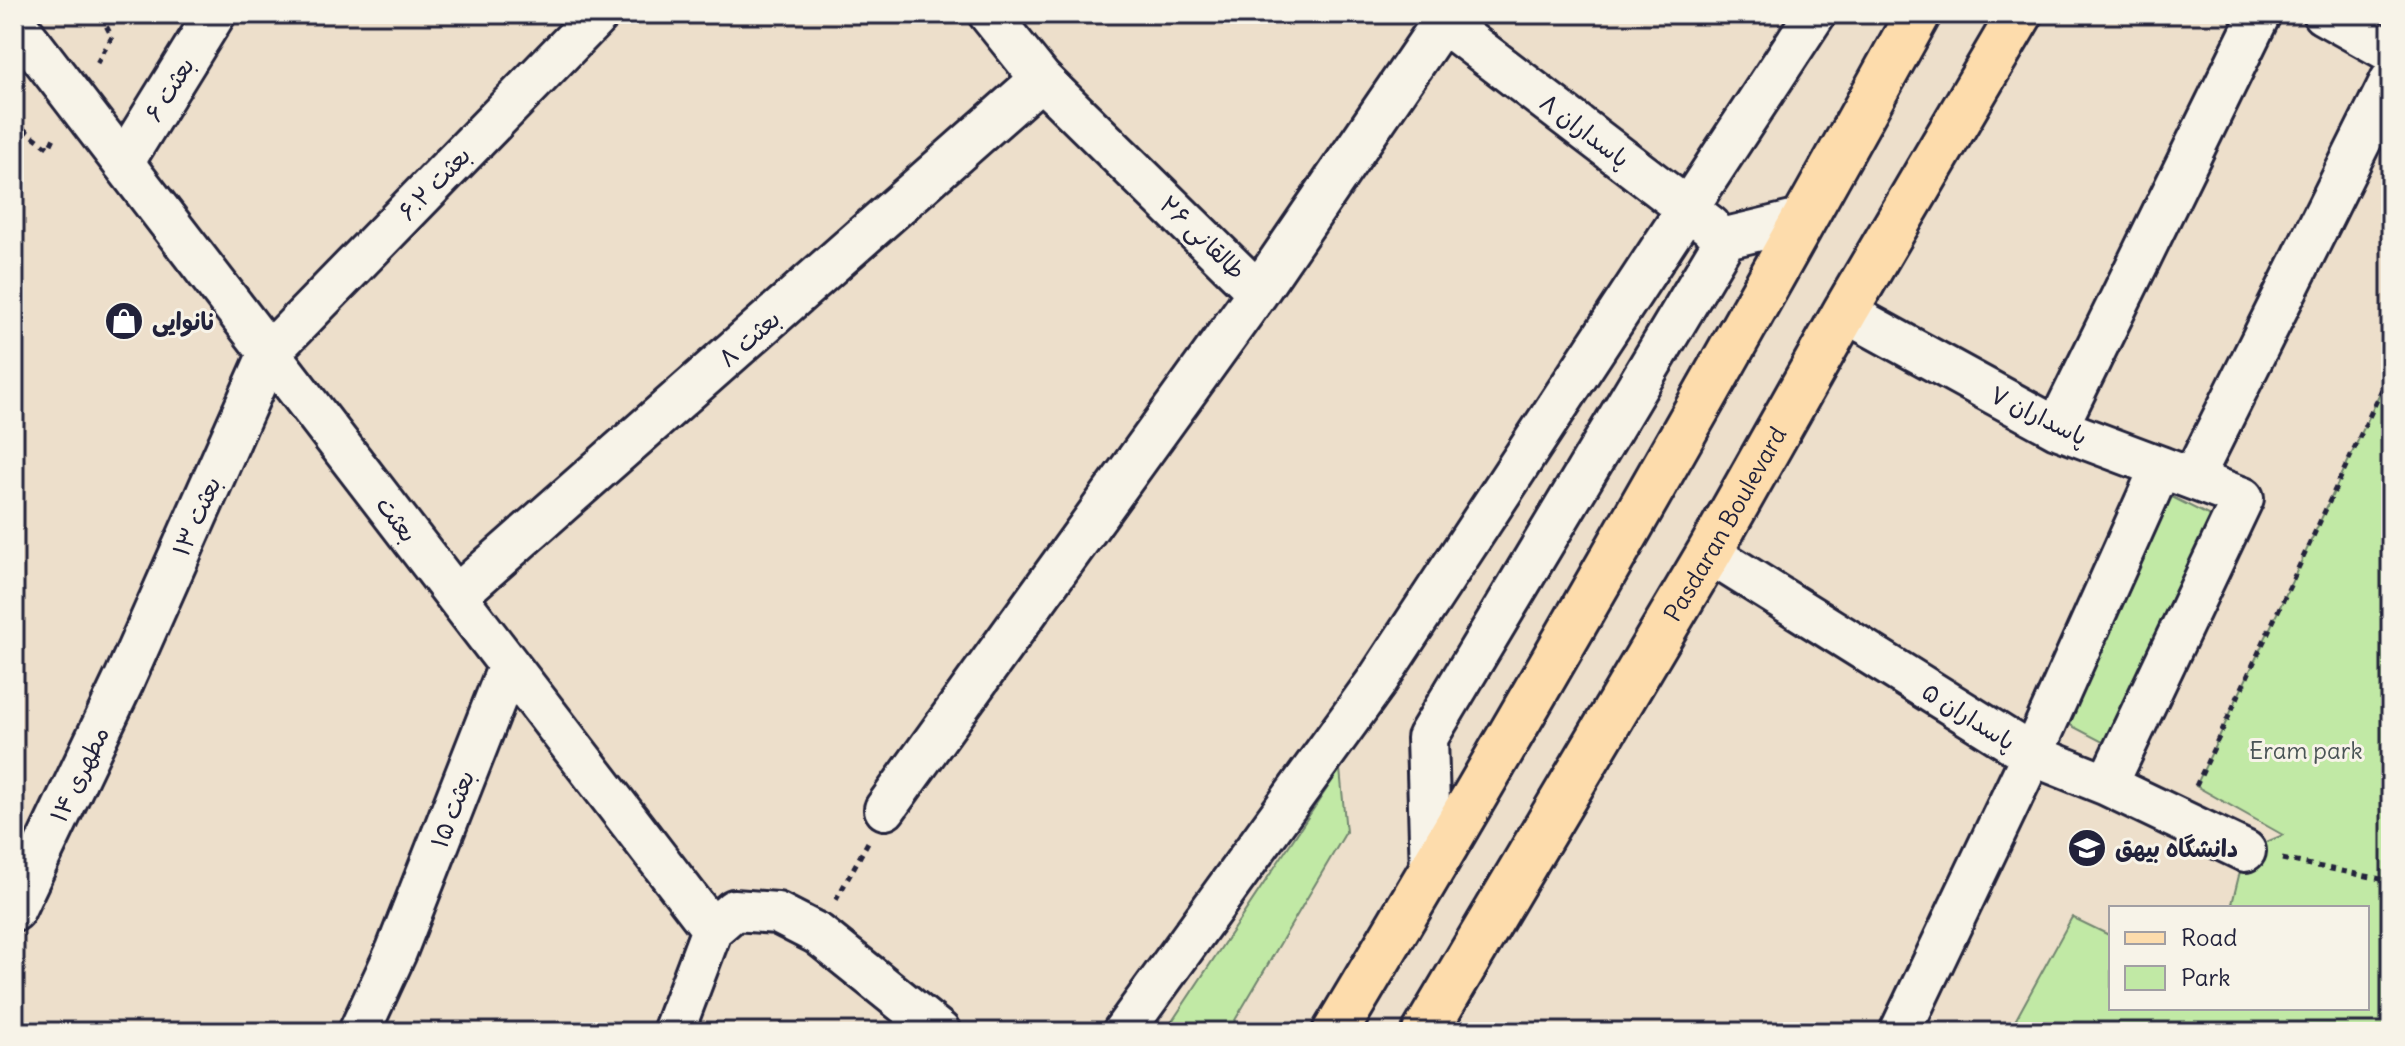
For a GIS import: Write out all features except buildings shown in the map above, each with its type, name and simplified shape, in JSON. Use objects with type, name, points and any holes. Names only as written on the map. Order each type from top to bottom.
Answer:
[{"type":"main road","points":[[1335,1032],[1431,872],[1805,219],[1918,14]]},
{"type":"main road","name":"Pasdaran Boulevard","points":[[1425,1032],[1709,553],[1845,312],[2020,14]]},
{"type":"street","name":"بعثت ۶","points":[[123,163],[215,14]]},
{"type":"street","name":"بعثت ۶.۲","points":[[269,353],[599,14]]},
{"type":"street","name":"طالقانی ۲۶","points":[[989,14],[1041,79],[1258,292],[1446,18]]},
{"type":"street","points":[[1123,1032],[1377,681],[1815,14]]},
{"type":"street","points":[[2057,428],[2260,14]]},
{"type":"street","points":[[2323,14],[2391,52]]},
{"type":"street","name":"پاسداران ۸","points":[[1446,18],[1726,238]]},
{"type":"street","name":"بعثت","points":[[14,21],[712,929]]},
{"type":"street","name":"بعثت ۸","points":[[456,596],[1041,79]]},
{"type":"street","points":[[1900,1032],[2032,755],[2177,472],[2391,80]]},
{"type":"street","points":[[1431,872],[1427,738],[1726,238],[1805,219]]},
{"type":"street","points":[[885,809],[1258,292]]},
{"type":"street","name":"پاسداران ۷","points":[[1845,312],[2057,428],[2243,498],[2107,785]]},
{"type":"street","name":"بعثت ۱۳","points":[[124,680],[269,353]]},
{"type":"street","name":"پاسداران ۵","points":[[1709,553],[2032,755],[2107,785],[2245,851]]},
{"type":"street","name":"بعثت ۱۵","points":[[359,1032],[396,952],[509,665]]},
{"type":"street","name":"مطهری ۱۴","points":[[14,911],[124,680]]},
{"type":"street","points":[[673,1032],[712,929],[734,910],[777,913],[818,934],[940,1032]]},
{"type":"path","points":[[2196,786],[2391,370]]},
{"type":"path","points":[[818,934],[885,809]]},
{"type":"path","points":[[2245,851],[2391,881]]},
{"type":"green space","name":"Eram park","points":[[2391,370],[2391,1032],[2009,1032],[2072,917],[2109,935],[2109,1010],[2369,1010],[2369,906],[2231,906],[2245,851],[2283,835],[2196,786]]},
{"type":"green space","points":[[2164,493],[2222,522],[2114,748],[2053,716]]},
{"type":"green space","points":[[1340,769],[1346,832],[1228,1032],[1165,1032]]},
{"type":"place","name":"نانوایی","points":[[124,321]]},
{"type":"place","name":"دانشگاه بیهق","points":[[2087,848]]}]
